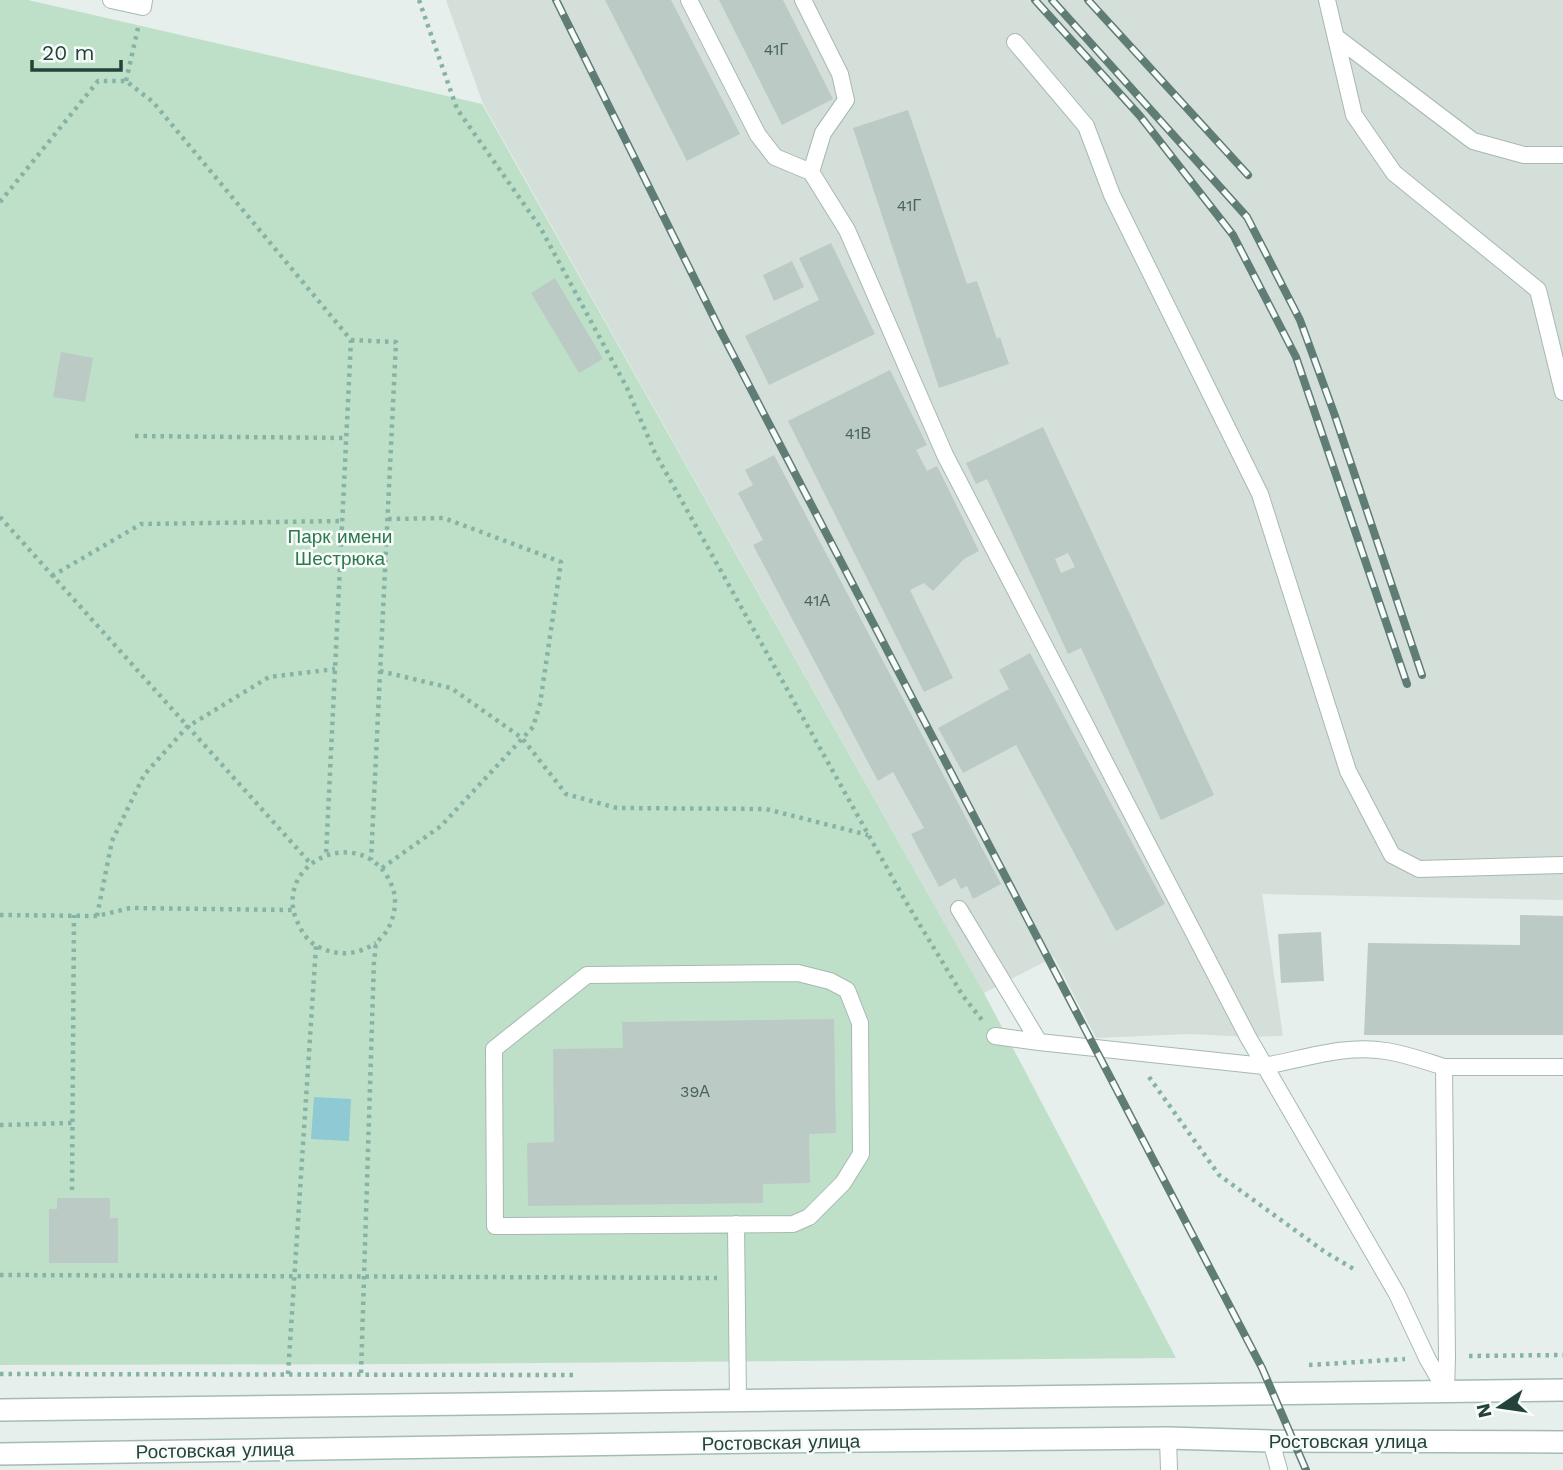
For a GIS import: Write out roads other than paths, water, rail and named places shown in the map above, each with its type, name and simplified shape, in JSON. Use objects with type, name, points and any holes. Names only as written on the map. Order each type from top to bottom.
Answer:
[{"type":"street","points":[[0,1410],[1563,1390]]},
{"type":"street","name":"Ростовская улица","points":[[0,1454],[718,1442],[1168,1438],[1563,1442]]},
{"type":"lane","points":[[111,0],[144,3]]},
{"type":"lane","points":[[690,0],[758,135],[775,156],[811,172],[847,230],[945,455],[1264,1066],[1397,1294],[1446,1391]]},
{"type":"lane","points":[[803,0],[840,74],[846,100],[823,133],[811,172]]},
{"type":"lane","points":[[1327,0],[1354,115],[1394,173],[1538,290],[1563,392]]},
{"type":"lane","points":[[1336,37],[1473,141],[1524,155],[1563,155]]},
{"type":"lane","points":[[1015,42],[1086,125],[1112,195],[1259,494],[1348,771],[1392,855],[1419,869],[1563,865]]},
{"type":"lane","points":[[959,909],[1039,1042]]},
{"type":"lane","points":[[798,973],[830,981],[847,990],[860,1023],[861,1154],[843,1183],[808,1217],[793,1224],[736,1224],[495,1226],[494,1049],[587,975],[798,973]]},
{"type":"lane","points":[[995,1036],[1264,1066],[1315,1055],[1357,1050],[1385,1051],[1444,1067],[1563,1068]]},
{"type":"lane","points":[[1444,1067],[1446,1391]]},
{"type":"lane","points":[[736,1224],[738,1401]]},
{"type":"lane","points":[[1168,1438],[1169,1470]]},
{"type":"lane","points":[[1271,1441],[1279,1470]]},
{"type":"water","points":[[314,1097],[351,1099],[349,1141],[311,1139]]},
{"type":"railway","points":[[556,0],[719,328],[1262,1368],[1306,1470]]},
{"type":"railway","points":[[1035,0],[1140,116],[1233,235],[1296,357],[1407,684]]},
{"type":"railway","points":[[1052,0],[1247,217],[1300,320],[1422,675]]},
{"type":"railway","points":[[1088,0],[1248,175]]},
{"type":"park label","name":"Парк имени Шестрюка","points":[[340,547]]}]
